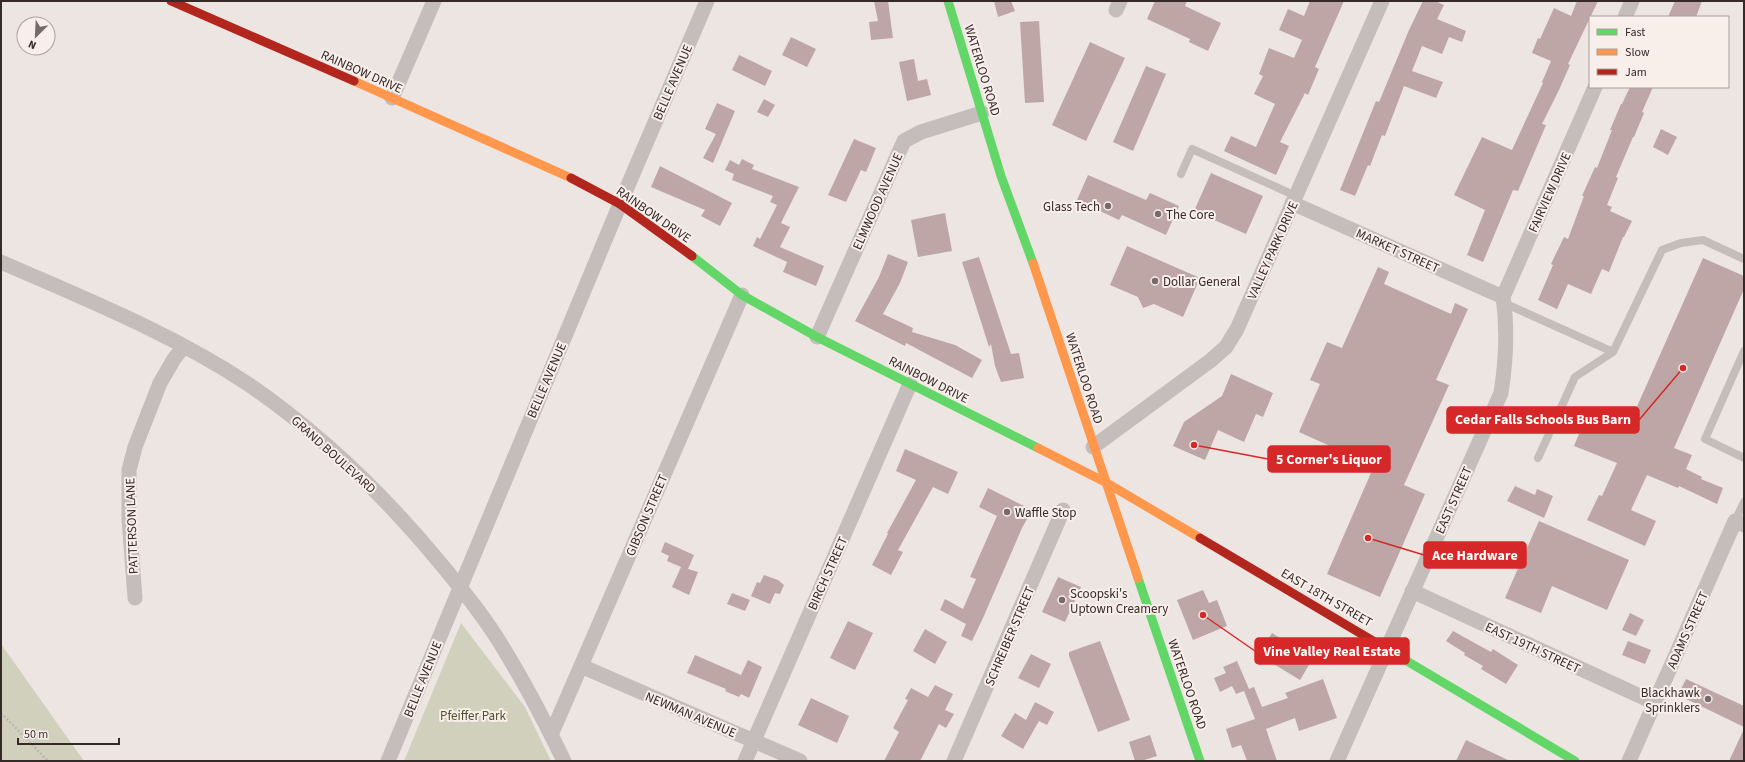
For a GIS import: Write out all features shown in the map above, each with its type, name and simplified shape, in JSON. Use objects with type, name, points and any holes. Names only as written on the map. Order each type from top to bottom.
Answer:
[{"type":"main road","name":"RAINBOW DRIVE","points":[[171,1],[556,170],[620,204],[671,240],[742,295],[817,337],[1105,482]]},
{"type":"main road","name":"WATERLOO ROAD","points":[[948,1],[1002,176],[1037,272],[1093,447],[1200,761]]},
{"type":"main road","name":"EAST 18TH STREET","points":[[1105,482],[1575,761]]},
{"type":"street","points":[[392,98],[434,1]]},
{"type":"street","name":"BELLE AVENUE","points":[[388,761],[620,204],[707,1]]},
{"type":"street","name":"VALLEY PARK DRIVE","points":[[1093,447],[1198,370],[1226,346],[1237,329],[1382,1]]},
{"type":"street","points":[[1625,16],[1632,1]]},
{"type":"street","name":"FAIRVIEW DRIVE","points":[[1503,300],[1595,88]]},
{"type":"street","name":"ELMWOOD AVENUE","points":[[817,337],[904,141],[921,132],[982,113]]},
{"type":"street","name":"MARKET STREET","points":[[1294,200],[1503,300]]},
{"type":"street","name":"GRAND BOULEVARD","points":[[1,262],[128,318],[184,346],[247,384],[316,435],[351,466],[423,542],[460,587],[505,650],[564,761]]},
{"type":"street","name":"GIBSON STREET","points":[[551,735],[742,295]]},
{"type":"street","name":"EAST STREET","points":[[1337,761],[1386,648],[1501,393],[1506,362],[1506,334],[1503,300]]},
{"type":"street","name":"PATTERSON LANE","points":[[135,598],[129,520],[129,470],[135,447],[160,383],[184,346]]},
{"type":"street","name":"BIRCH STREET","points":[[745,761],[910,384]]},
{"type":"street","name":"SCHREIBER STREET","points":[[954,761],[1063,510]]},
{"type":"street","name":"ADAMS STREET","points":[[1629,761],[1740,523]]},
{"type":"street","name":"EAST 19TH STREET","points":[[1412,591],[1655,703]]},
{"type":"street","name":"NEWMAN AVENUE","points":[[581,666],[800,761]]},
{"type":"lane","points":[[1181,174],[1192,149],[1294,200]]},
{"type":"lane","points":[[1538,458],[1575,377],[1614,352],[1662,250],[1681,243],[1703,240],[1744,259]]},
{"type":"lane","points":[[1503,300],[1614,352]]},
{"type":"lane","points":[[1744,351],[1705,439],[1744,458]]},
{"type":"lane","points":[[1740,523],[1744,502]]},
{"type":"path","points":[[1,713],[48,761]]},
{"type":"green space","name":"Pfeiffer Park","points":[[461,623],[525,707],[551,761],[404,761]]},
{"type":"green space","points":[[1,644],[84,761],[1,761]]},
{"type":"building","points":[[874,1],[888,1],[893,38],[871,40],[869,22],[878,21]]},
{"type":"building","points":[[994,1],[1011,1],[1015,11],[998,17]]},
{"type":"building","points":[[1155,1],[1187,1],[1185,6],[1221,23],[1208,51],[1189,42],[1190,39],[1147,19]]},
{"type":"building","points":[[1310,1],[1344,1],[1315,67],[1319,69],[1308,95],[1305,93],[1280,142],[1289,146],[1276,175],[1224,151],[1231,136],[1256,147],[1275,104],[1254,94],[1263,76],[1259,74],[1269,48],[1294,58],[1302,40],[1279,30],[1288,9],[1304,16]]},
{"type":"building","points":[[1423,1],[1435,1],[1444,5],[1437,19],[1466,31],[1462,42],[1449,37],[1442,54],[1422,46],[1412,71],[1443,82],[1436,98],[1404,86],[1385,136],[1382,135],[1370,166],[1368,165],[1355,196],[1340,190],[1376,101],[1379,102],[1409,30]]},
{"type":"building","points":[[1577,1],[1598,1],[1591,16],[1589,16],[1589,20],[1568,64],[1570,65],[1542,124],[1546,125],[1518,191],[1513,190],[1483,262],[1467,255],[1485,210],[1454,195],[1482,137],[1512,150],[1543,83],[1542,82],[1551,61],[1532,53],[1538,38],[1540,39],[1554,8],[1571,16]]},
{"type":"building","points":[[1675,1],[1702,1],[1696,16],[1668,16]]},
{"type":"building","points":[[1039,21],[1044,102],[1025,103],[1020,22]]},
{"type":"building","points":[[791,37],[816,49],[807,67],[782,55]]},
{"type":"building","points":[[1090,42],[1125,58],[1086,141],[1052,125]]},
{"type":"building","points":[[739,55],[772,71],[765,86],[732,70]]},
{"type":"building","points":[[914,59],[918,81],[927,79],[931,95],[907,101],[899,62]]},
{"type":"building","points":[[1146,66],[1166,74],[1133,151],[1113,142]]},
{"type":"building","points":[[1630,88],[1653,88],[1642,112],[1644,113],[1616,177],[1618,178],[1607,205],[1612,207],[1610,211],[1632,221],[1623,237],[1609,272],[1602,269],[1591,294],[1568,284],[1557,309],[1538,300],[1553,265],[1551,264],[1564,237],[1568,239],[1584,196],[1582,196],[1595,167],[1597,168],[1612,130],[1610,130]]},
{"type":"building","points":[[764,99],[775,105],[768,117],[757,112]]},
{"type":"building","points":[[717,103],[735,111],[713,163],[703,158],[716,134],[705,129]]},
{"type":"building","points":[[1661,129],[1677,137],[1668,155],[1653,147]]},
{"type":"building","points":[[854,139],[876,148],[866,172],[861,170],[846,202],[828,195]]},
{"type":"building","points":[[742,159],[754,165],[752,169],[799,187],[781,223],[790,227],[780,247],[824,266],[816,286],[783,272],[787,262],[753,246],[757,237],[760,239],[777,205],[770,202],[773,196],[732,180],[734,174],[725,170],[730,160],[739,165]]},
{"type":"building","points":[[660,166],[732,203],[720,226],[701,216],[705,210],[651,187]]},
{"type":"building","points":[[1211,173],[1263,196],[1246,234],[1194,211]]},
{"type":"building","points":[[1088,175],[1146,200],[1150,193],[1179,206],[1166,235],[1122,215],[1119,220],[1077,200]]},
{"type":"building","points":[[945,213],[952,251],[918,257],[911,220]]},
{"type":"building","name":"Dollar General","points":[[1127,246],[1200,278],[1183,317],[1154,304],[1143,308],[1138,297],[1110,285]]},
{"type":"building","points":[[888,254],[908,262],[900,283],[883,314],[913,328],[912,332],[955,345],[982,360],[972,378],[906,343],[905,346],[855,321],[879,277]]},
{"type":"building","points":[[979,257],[1011,354],[1019,353],[1024,378],[1001,382],[995,366],[991,344],[989,347],[962,262]]},
{"type":"building","points":[[1703,258],[1744,276],[1744,289],[1674,448],[1692,455],[1686,469],[1702,477],[1701,479],[1723,488],[1717,504],[1679,486],[1678,488],[1647,475],[1631,510],[1656,521],[1645,546],[1587,520],[1599,495],[1602,496],[1617,463],[1574,446],[1588,412],[1627,429]]},
{"type":"building","points":[[1378,267],[1389,272],[1384,284],[1451,314],[1455,303],[1468,309],[1436,380],[1449,385],[1404,485],[1425,494],[1380,597],[1327,574],[1374,466],[1299,432],[1320,384],[1310,380],[1327,342],[1342,348]]},
{"type":"building","points":[[1231,374],[1273,393],[1263,417],[1256,414],[1244,442],[1218,430],[1205,460],[1173,446],[1184,422],[1222,396]]},
{"type":"building","points":[[905,449],[958,472],[948,494],[933,487],[898,550],[903,552],[891,575],[872,565],[888,534],[887,533],[916,480],[896,471]]},
{"type":"building","points":[[1515,486],[1535,495],[1537,489],[1553,496],[1544,518],[1507,501]]},
{"type":"building","points":[[988,488],[1032,510],[1022,528],[972,641],[961,636],[966,624],[940,610],[945,599],[963,609],[976,579],[970,577],[997,516],[979,507]]},
{"type":"building","points":[[1539,521],[1629,560],[1607,610],[1552,586],[1541,613],[1505,598]]},
{"type":"building","points":[[665,542],[694,555],[688,569],[698,572],[689,595],[672,587],[681,567],[667,561],[669,556],[661,552]]},
{"type":"building","points":[[764,575],[778,580],[784,585],[780,594],[775,593],[770,604],[751,596],[757,582],[760,583]]},
{"type":"building","name":"Scoopski's Uptown Creamery","points":[[1058,577],[1081,587],[1065,622],[1042,612]]},
{"type":"building","points":[[1203,590],[1209,603],[1217,600],[1227,626],[1193,640],[1177,600]]},
{"type":"building","points":[[732,593],[750,600],[745,611],[727,604]]},
{"type":"building","points":[[1630,613],[1644,620],[1636,636],[1622,630]]},
{"type":"building","points":[[848,621],[873,633],[855,670],[830,658]]},
{"type":"building","points":[[925,629],[947,642],[935,664],[913,651]]},
{"type":"building","points":[[1453,631],[1491,652],[1493,649],[1518,665],[1506,684],[1481,669],[1483,666],[1464,655],[1465,653],[1446,641]]},
{"type":"building","points":[[1272,633],[1313,658],[1300,680],[1259,655]]},
{"type":"building","points":[[1100,641],[1130,720],[1098,732],[1069,656],[1069,652]]},
{"type":"building","points":[[1628,641],[1651,650],[1645,664],[1622,655]]},
{"type":"building","points":[[1031,654],[1051,664],[1039,688],[1018,678]]},
{"type":"building","points":[[695,655],[741,675],[748,660],[762,667],[749,698],[741,694],[739,697],[725,691],[726,689],[687,673]]},
{"type":"building","points":[[1237,661],[1249,689],[1254,687],[1262,707],[1288,698],[1285,693],[1323,679],[1337,718],[1299,731],[1295,718],[1266,729],[1277,761],[1247,761],[1241,745],[1232,748],[1226,729],[1255,719],[1244,691],[1236,694],[1232,686],[1220,692],[1214,678],[1226,673],[1223,667]]},
{"type":"building","name":"Blackhawk Sprinklers","points":[[1686,679],[1744,706],[1744,727],[1678,695]]},
{"type":"building","points":[[935,685],[953,694],[945,710],[954,714],[946,728],[939,724],[920,761],[884,761],[899,732],[893,728],[908,700],[905,699],[911,688],[928,697]]},
{"type":"building","points":[[811,698],[849,716],[837,743],[798,725]]},
{"type":"building","points":[[1035,702],[1054,712],[1047,725],[1039,721],[1023,749],[1001,736],[1015,713],[1026,720]]},
{"type":"building","points":[[1744,729],[1744,761],[1729,761]]},
{"type":"building","points":[[1150,735],[1157,756],[1141,761],[1135,761],[1129,742]]},
{"type":"building","points":[[1466,740],[1510,761],[1456,761]]},
{"type":"traffic: fast","points":[[948,1],[1001,176],[1033,263]]},
{"type":"traffic: fast","points":[[692,256],[742,295],[817,337],[1038,448]]},
{"type":"traffic: fast","points":[[1138,578],[1200,761]]},
{"type":"traffic: fast","points":[[1385,648],[1575,761]]},
{"type":"traffic: slow","points":[[354,81],[571,178]]},
{"type":"traffic: slow","points":[[1033,263],[1138,578]]},
{"type":"traffic: slow","points":[[1038,448],[1105,482],[1200,538]]},
{"type":"traffic: jam","points":[[171,1],[354,81]]},
{"type":"traffic: jam","points":[[571,178],[620,204],[692,256]]},
{"type":"traffic: jam","points":[[1200,538],[1385,648]]},
{"type":"place","name":"Glass Tech","points":[[1108,206]]},
{"type":"place","name":"The Core","points":[[1158,214]]},
{"type":"place","name":"Dollar General","points":[[1155,281]]},
{"type":"place","name":"Cedar Falls Schools Bus Barn","points":[[1683,368]]},
{"type":"place","name":"5 Corner's Liquor","points":[[1194,445]]},
{"type":"place","name":"Waffle Stop","points":[[1007,512]]},
{"type":"place","name":"Ace Hardware","points":[[1368,538]]},
{"type":"place","name":"Scoopski's Uptown Creamery","points":[[1062,600]]},
{"type":"place","name":"Vine Valley Real Estate","points":[[1203,615]]},
{"type":"place","name":"Blackhawk Sprinklers","points":[[1708,699]]}]
